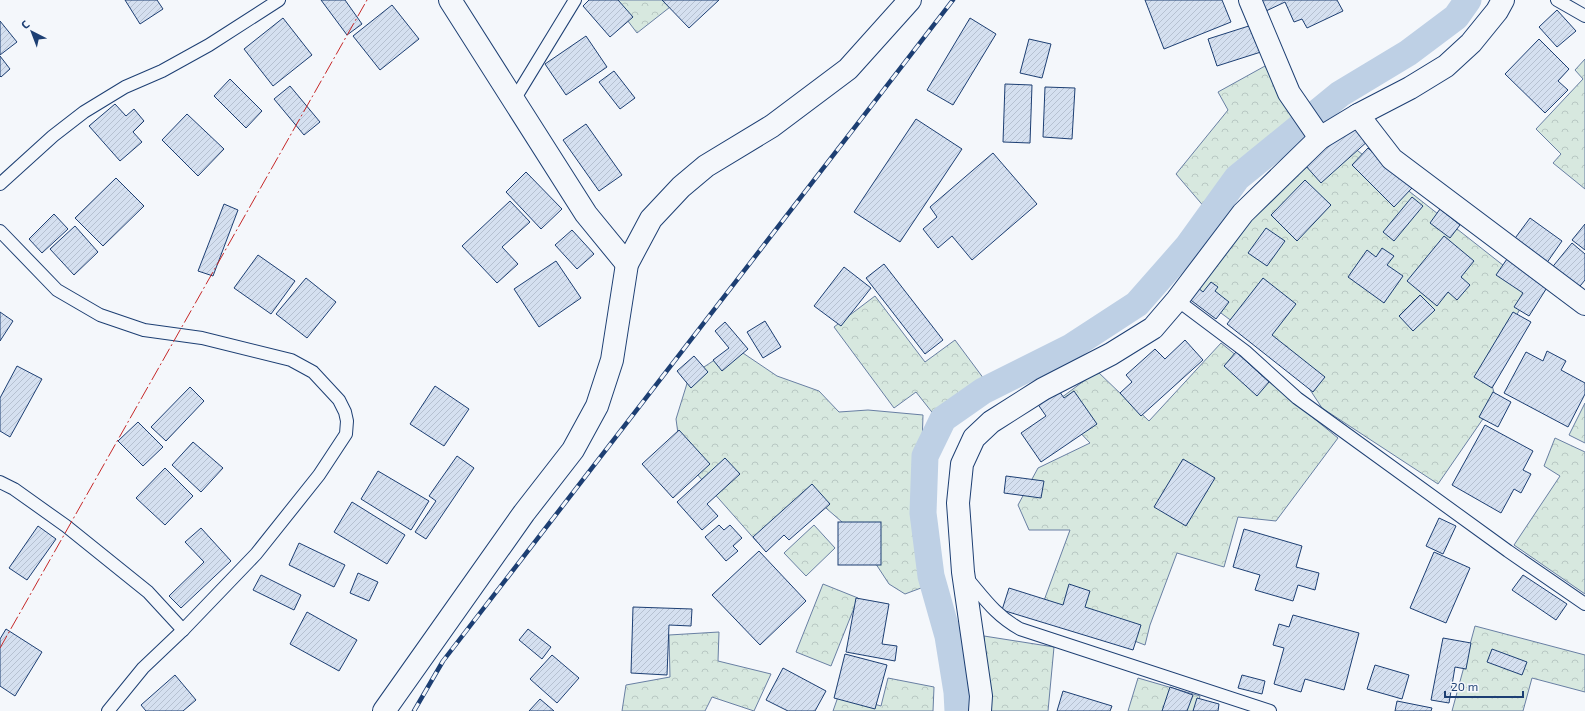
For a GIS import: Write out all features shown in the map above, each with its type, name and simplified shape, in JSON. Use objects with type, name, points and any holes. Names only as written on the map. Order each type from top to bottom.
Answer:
[{"type":"street","points":[[450,0],[586,214],[627,264]]},
{"type":"street","points":[[384,711],[524,513],[573,450],[597,406],[612,360],[627,264],[651,219],[681,187],[706,166],[772,126],[848,69],[910,0]]},
{"type":"street","points":[[1250,0],[1289,93],[1320,138]]},
{"type":"street","points":[[980,711],[981,696],[963,572],[958,503],[962,464],[974,438],[991,422],[1043,389],[1111,354],[1153,328],[1177,300],[1243,213],[1320,138],[1358,115],[1410,88],[1446,66],[1472,43],[1497,11],[1503,0]]},
{"type":"street","points":[[1358,115],[1392,159],[1585,304]]},
{"type":"lane","points":[[0,184],[53,136],[84,112],[125,87],[162,71],[209,45],[279,0]]},
{"type":"lane","points":[[514,100],[575,0]]},
{"type":"lane","points":[[1557,0],[1585,16]]},
{"type":"lane","points":[[0,231],[57,290],[100,315],[144,330],[202,338],[291,360],[313,372],[339,400],[345,412],[347,421],[346,434],[319,475],[256,554],[183,630],[143,668],[108,711]]},
{"type":"lane","points":[[1177,300],[1245,351],[1297,398],[1508,551],[1585,604]]},
{"type":"lane","points":[[0,482],[66,526],[148,592],[183,630]]},
{"type":"lane","points":[[963,572],[996,612],[1006,621],[1020,629],[1270,711]]},
{"type":"green space","points":[[612,0],[679,0],[637,33]]},
{"type":"green space","points":[[1585,59],[1585,189],[1553,163],[1561,154],[1536,129],[1583,79],[1575,70]]},
{"type":"green space","points":[[1265,66],[1293,117],[1232,173],[1206,209],[1176,174],[1228,110],[1218,92]]},
{"type":"green space","points":[[1344,140],[1532,288],[1487,367],[1496,400],[1438,484],[1322,408],[1297,370],[1193,292],[1250,209]]},
{"type":"green space","points":[[875,296],[925,362],[955,340],[984,379],[935,416],[916,392],[894,408],[834,327]]},
{"type":"green space","points":[[1221,343],[1338,438],[1276,521],[1238,517],[1224,567],[1177,553],[1150,625],[1145,645],[1042,606],[1070,530],[1029,530],[1018,505],[1038,468],[1090,443],[1053,404],[1097,371],[1149,421]]},
{"type":"green space","points":[[734,347],[777,376],[819,391],[839,412],[868,410],[923,415],[920,509],[929,583],[921,588],[905,594],[889,584],[857,535],[819,502],[758,543],[681,456],[676,419],[689,377]]},
{"type":"green space","points":[[1585,403],[1585,443],[1569,435]]},
{"type":"green space","points":[[1555,438],[1585,452],[1585,594],[1514,545],[1560,476],[1544,466]]},
{"type":"green space","points":[[814,525],[835,548],[806,576],[784,553]]},
{"type":"green space","points":[[823,584],[858,598],[831,666],[796,652]]},
{"type":"green space","points":[[1475,626],[1585,655],[1585,692],[1532,678],[1523,711],[1452,711]]},
{"type":"green space","points":[[719,632],[718,661],[771,674],[754,711],[712,697],[705,711],[622,711],[626,685],[670,677],[669,635]]},
{"type":"green space","points":[[984,636],[1054,647],[1048,711],[989,711]]},
{"type":"green space","points":[[888,678],[934,687],[933,711],[833,711],[839,694],[881,706]]},
{"type":"green space","points":[[1138,678],[1200,696],[1196,711],[1128,711]]},
{"type":"building","points":[[125,0],[157,0],[163,9],[140,24]]},
{"type":"building","points":[[321,0],[345,0],[362,24],[347,35]]},
{"type":"building","points":[[589,0],[618,0],[633,17],[610,37],[583,6]]},
{"type":"building","points":[[662,0],[719,0],[689,28]]},
{"type":"building","points":[[1145,0],[1222,0],[1231,22],[1164,49]]},
{"type":"building","points":[[1261,0],[1337,0],[1343,11],[1307,28],[1302,19],[1294,22],[1285,2],[1266,11]]},
{"type":"building","points":[[392,5],[419,39],[380,70],[353,36]]},
{"type":"building","points":[[1557,10],[1576,31],[1557,47],[1539,27]]},
{"type":"building","points":[[283,18],[312,55],[273,86],[244,49]]},
{"type":"building","points":[[970,18],[996,34],[953,105],[927,90]]},
{"type":"building","points":[[0,21],[17,42],[0,55]]},
{"type":"building","points":[[1255,24],[1264,51],[1217,66],[1208,39]]},
{"type":"building","points":[[586,36],[607,67],[566,95],[545,64]]},
{"type":"building","points":[[1029,39],[1051,44],[1042,78],[1020,73]]},
{"type":"building","points":[[1539,39],[1569,69],[1558,81],[1568,90],[1545,113],[1505,74]]},
{"type":"building","points":[[0,56],[10,69],[1,77],[0,76]]},
{"type":"building","points":[[614,71],[635,98],[620,109],[599,82]]},
{"type":"building","points":[[230,79],[262,111],[246,128],[214,96]]},
{"type":"building","points":[[1005,84],[1032,85],[1030,143],[1003,142]]},
{"type":"building","points":[[290,86],[320,122],[304,135],[274,99]]},
{"type":"building","points":[[1045,87],[1075,88],[1072,139],[1043,137]]},
{"type":"building","points":[[115,104],[126,116],[134,109],[144,121],[133,132],[142,142],[120,161],[89,126]]},
{"type":"building","points":[[187,114],[224,149],[198,176],[162,140]]},
{"type":"building","points":[[916,119],[962,149],[900,242],[854,212]]},
{"type":"building","points":[[1353,122],[1369,140],[1321,183],[1305,165]]},
{"type":"building","points":[[586,124],[622,175],[599,191],[563,140]]},
{"type":"building","points":[[1368,148],[1412,188],[1394,207],[1352,165]]},
{"type":"building","points":[[993,153],[1037,204],[972,260],[952,236],[938,248],[923,229],[937,217],[930,207]]},
{"type":"building","points":[[526,172],[562,209],[541,229],[506,192]]},
{"type":"building","points":[[116,178],[144,206],[103,246],[75,218]]},
{"type":"building","points":[[1305,180],[1331,205],[1297,241],[1271,215]]},
{"type":"building","points":[[1412,197],[1423,206],[1394,241],[1383,232]]},
{"type":"building","points":[[510,201],[530,222],[502,247],[518,264],[497,283],[462,246]]},
{"type":"building","points":[[224,204],[238,210],[213,276],[198,271]]},
{"type":"building","points":[[1440,209],[1460,225],[1450,238],[1430,223]]},
{"type":"building","points":[[54,214],[68,229],[42,253],[29,239]]},
{"type":"building","points":[[1530,218],[1562,241],[1546,264],[1513,241]]},
{"type":"building","points":[[1585,224],[1585,250],[1572,240]]},
{"type":"building","points":[[75,226],[98,252],[74,275],[50,249]]},
{"type":"building","points":[[1266,228],[1285,241],[1267,266],[1248,253]]},
{"type":"building","points":[[572,230],[594,254],[577,269],[555,245]]},
{"type":"building","points":[[1444,236],[1474,261],[1461,277],[1470,285],[1457,300],[1448,292],[1437,306],[1407,281]]},
{"type":"building","points":[[1572,243],[1585,254],[1585,280],[1576,291],[1550,270]]},
{"type":"building","points":[[1382,248],[1394,256],[1387,265],[1403,276],[1384,303],[1348,277],[1367,250],[1376,257]]},
{"type":"building","points":[[258,255],[295,281],[271,314],[234,288]]},
{"type":"building","points":[[1507,259],[1548,286],[1529,316],[1514,307],[1523,293],[1496,275]]},
{"type":"building","points":[[556,261],[581,298],[539,327],[514,289]]},
{"type":"building","points":[[884,264],[943,340],[925,354],[866,278]]},
{"type":"building","points":[[844,267],[871,288],[841,326],[814,306]]},
{"type":"building","points":[[306,278],[336,302],[307,338],[276,314]]},
{"type":"building","points":[[1263,278],[1296,304],[1272,335],[1325,377],[1313,392],[1227,324]]},
{"type":"building","points":[[1211,282],[1218,287],[1215,291],[1229,302],[1216,319],[1188,298],[1197,287],[1203,292]]},
{"type":"building","points":[[1420,295],[1435,310],[1413,331],[1399,316]]},
{"type":"building","points":[[0,312],[13,321],[0,341]]},
{"type":"building","points":[[1513,312],[1531,322],[1492,388],[1474,377]]},
{"type":"building","points":[[765,321],[781,347],[763,358],[747,332]]},
{"type":"building","points":[[725,322],[748,349],[722,371],[713,360],[729,348],[715,331]]},
{"type":"building","points":[[1185,340],[1203,360],[1141,416],[1120,393],[1132,382],[1126,375],[1155,349],[1165,359]]},
{"type":"building","points":[[1547,351],[1566,361],[1561,370],[1585,383],[1585,394],[1568,427],[1504,393],[1526,352],[1543,361]]},
{"type":"building","points":[[1236,352],[1269,382],[1257,396],[1224,366]]},
{"type":"building","points":[[694,356],[708,372],[691,388],[677,371]]},
{"type":"building","points":[[17,366],[42,379],[10,437],[0,431],[0,398]]},
{"type":"building","points":[[435,386],[469,409],[444,446],[410,424]]},
{"type":"building","points":[[190,387],[204,401],[166,441],[151,427]]},
{"type":"building","points":[[1057,388],[1064,398],[1074,391],[1097,424],[1041,462],[1021,433],[1046,416],[1037,403]]},
{"type":"building","points":[[1493,392],[1511,402],[1498,427],[1479,417]]},
{"type":"building","points":[[138,422],[163,447],[143,466],[118,441]]},
{"type":"building","points":[[1485,425],[1533,451],[1523,470],[1531,474],[1521,493],[1514,489],[1501,513],[1452,485]]},
{"type":"building","points":[[679,430],[710,464],[673,498],[642,464]]},
{"type":"building","points":[[193,442],[223,468],[201,492],[172,465]]},
{"type":"building","points":[[457,456],[474,468],[426,539],[415,532],[436,501],[429,496]]},
{"type":"building","points":[[725,458],[740,474],[707,504],[718,516],[702,530],[677,502]]},
{"type":"building","points":[[1183,459],[1215,478],[1186,526],[1154,507]]},
{"type":"building","points":[[165,468],[193,496],[165,525],[136,498]]},
{"type":"building","points":[[378,471],[429,501],[411,530],[361,499]]},
{"type":"building","points":[[1006,476],[1044,481],[1041,498],[1004,493]]},
{"type":"building","points":[[812,484],[830,504],[789,540],[784,535],[766,552],[753,537]]},
{"type":"building","points":[[352,502],[405,535],[387,564],[334,532]]},
{"type":"building","points":[[1439,518],[1456,526],[1443,554],[1426,546]]},
{"type":"building","points":[[838,522],[881,522],[881,565],[838,565]]},
{"type":"building","points":[[719,525],[724,530],[730,525],[742,538],[733,546],[738,551],[726,561],[705,537]]},
{"type":"building","points":[[38,526],[56,539],[27,580],[9,568]]},
{"type":"building","points":[[201,528],[231,561],[181,608],[169,596],[204,562],[185,542]]},
{"type":"building","points":[[1244,529],[1302,546],[1296,567],[1319,573],[1315,590],[1298,585],[1293,601],[1255,590],[1260,575],[1233,567]]},
{"type":"building","points":[[299,543],[345,565],[334,587],[289,565]]},
{"type":"building","points":[[759,551],[806,601],[760,645],[712,595]]},
{"type":"building","points":[[1434,552],[1470,568],[1446,623],[1410,608]]},
{"type":"building","points":[[358,573],[378,582],[369,601],[350,593]]},
{"type":"building","points":[[261,575],[301,595],[294,610],[253,590]]},
{"type":"building","points":[[1523,575],[1567,604],[1556,620],[1512,590]]},
{"type":"building","points":[[1069,584],[1090,591],[1085,607],[1141,625],[1133,650],[1002,610],[1009,588],[1063,605]]},
{"type":"building","points":[[856,598],[889,604],[882,644],[897,646],[895,661],[846,652]]},
{"type":"building","points":[[633,607],[692,609],[691,626],[669,625],[667,675],[631,673]]},
{"type":"building","points":[[307,612],[357,640],[339,671],[290,644]]},
{"type":"building","points":[[1293,615],[1359,633],[1344,690],[1305,679],[1301,692],[1274,684],[1284,648],[1273,645],[1279,624],[1289,627]]},
{"type":"building","points":[[6,629],[42,652],[15,696],[0,686],[0,639]]},
{"type":"building","points":[[528,629],[551,647],[542,659],[519,640]]},
{"type":"building","points":[[1443,638],[1471,643],[1466,669],[1455,667],[1449,703],[1431,700]]},
{"type":"building","points":[[1492,649],[1527,662],[1522,675],[1487,662]]},
{"type":"building","points":[[845,654],[887,665],[875,709],[834,698]]},
{"type":"building","points":[[552,655],[579,678],[557,703],[530,679]]},
{"type":"building","points":[[1375,665],[1409,675],[1402,699],[1367,689]]},
{"type":"building","points":[[783,668],[826,691],[815,711],[788,711],[766,700]]},
{"type":"building","points":[[175,675],[196,700],[183,711],[146,711],[141,705]]},
{"type":"building","points":[[1242,675],[1265,681],[1262,694],[1238,688]]},
{"type":"building","points":[[1170,687],[1193,695],[1187,711],[1162,711]]},
{"type":"building","points":[[1063,691],[1112,706],[1110,711],[1057,711]]},
{"type":"building","points":[[1197,698],[1219,704],[1218,711],[1193,711]]},
{"type":"building","points":[[540,699],[554,711],[529,711]]},
{"type":"building","points":[[1397,701],[1432,708],[1431,711],[1395,711]]},
{"type":"waterway","points":[[958,711],[957,692],[948,636],[931,576],[923,513],[925,456],[943,419],[983,391],[1071,347],[1137,304],[1188,246],[1237,178],[1340,94],[1408,53],[1456,17],[1468,0]]},
{"type":"railway","points":[[414,711],[443,661],[953,0]]},
{"type":"power","points":[[0,648],[367,0]]}]
